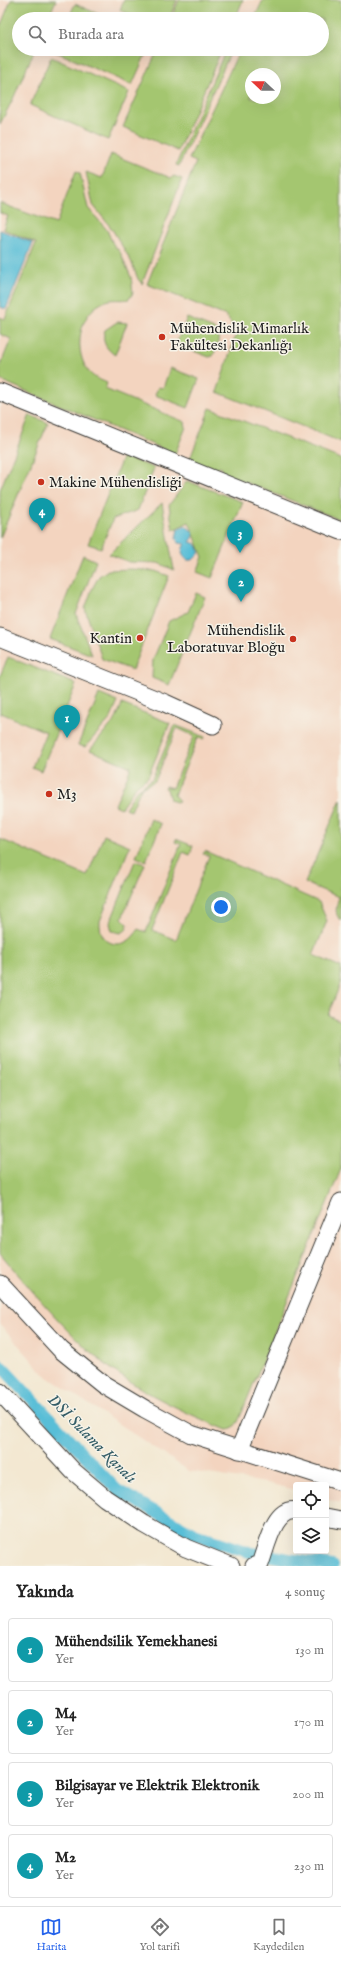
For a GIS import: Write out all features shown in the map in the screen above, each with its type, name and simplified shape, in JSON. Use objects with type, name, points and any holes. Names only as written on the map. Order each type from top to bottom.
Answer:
[{"type":"street","points":[[0,392],[341,531]]},
{"type":"street","points":[[0,637],[165,703],[213,725]]},
{"type":"street","points":[[239,1450],[341,1202]]},
{"type":"street","points":[[0,1284],[61,1350],[103,1384],[145,1409],[191,1434],[341,1482]]},
{"type":"street","points":[[0,1392],[73,1471],[105,1498],[144,1524],[186,1548],[231,1566]]},
{"type":"street","points":[[257,1565],[266,1548],[271,1529],[281,1515],[293,1510]]},
{"type":"street","points":[[329,1518],[341,1520]]},
{"type":"shaded area","points":[[0,0],[341,0],[341,1503],[329,1500],[329,1482],[293,1482],[293,1489],[267,1483],[189,1471],[45,1375],[0,1324]]},
{"type":"green space","points":[[11,0],[56,0],[51,12],[12,12],[12,56],[32,56],[0,124],[0,27]]},
{"type":"green space","points":[[124,0],[177,0],[172,12],[124,12],[120,10]]},
{"type":"green space","points":[[179,0],[243,0],[238,12],[174,12]]},
{"type":"green space","points":[[263,0],[341,0],[341,442],[217,392],[237,332],[226,316],[147,284],[196,162],[189,159],[237,56],[329,56],[329,12],[257,12]]},
{"type":"green space","points":[[75,4],[94,12],[71,12]]},
{"type":"green space","points":[[65,56],[145,56],[132,85]]},
{"type":"green space","points":[[155,56],[219,56],[178,151],[123,127]]},
{"type":"green space","points":[[223,56],[229,56],[179,166],[176,165]]},
{"type":"green space","points":[[51,57],[129,92],[108,140],[30,105]]},
{"type":"green space","points":[[111,154],[171,178],[174,176],[182,179],[142,284],[138,279],[131,261],[112,229],[93,205],[86,172],[102,178]]},
{"type":"green space","points":[[76,171],[80,173],[88,208],[107,230],[113,244],[120,252],[131,277],[133,293],[129,299],[107,301],[92,310],[86,318],[82,328],[80,349],[82,359],[87,369],[93,376],[107,383],[105,389],[185,422],[186,427],[175,454],[0,380],[0,366],[11,339],[0,334],[0,317],[5,319],[36,243],[3,229],[8,216],[0,213],[0,203],[56,224]]},
{"type":"green space","points":[[187,318],[214,329],[218,336],[218,342],[213,356],[209,357],[176,344]]},
{"type":"green space","points":[[117,322],[127,323],[115,355],[105,344],[104,334],[105,330]]},
{"type":"green space","points":[[170,368],[199,379],[188,408],[155,395],[158,387],[163,388]]},
{"type":"green space","points":[[210,408],[341,459],[341,520],[222,473],[222,468],[219,467],[215,470],[189,461]]},
{"type":"green space","points":[[30,415],[48,423],[0,538],[0,490]]},
{"type":"green space","points":[[123,456],[154,468],[138,510],[113,519],[101,548],[88,544]]},
{"type":"green space","points":[[187,481],[243,502],[212,578],[197,572],[203,557],[189,522],[173,530],[169,505]]},
{"type":"green space","points":[[162,503],[174,570],[158,563],[129,562],[109,554]]},
{"type":"green space","points":[[83,555],[96,561],[76,614],[92,655],[50,639]]},
{"type":"green space","points":[[131,569],[155,571],[169,576],[132,670],[102,659],[85,609],[92,589],[99,576],[108,570]]},
{"type":"green space","points":[[196,593],[205,597],[169,685],[152,678],[153,660],[169,621],[188,612]]},
{"type":"green space","points":[[8,657],[76,684],[41,771],[32,767],[46,732],[1,713],[0,715],[0,676]]},
{"type":"green space","points":[[99,694],[118,702],[111,718],[85,747],[78,745]]},
{"type":"green space","points":[[122,704],[170,723],[148,777],[136,786],[121,808],[115,805],[131,767],[90,750],[116,719]]},
{"type":"green space","points":[[175,725],[205,737],[204,739],[198,737],[174,795],[179,801],[176,802],[170,800],[165,786],[172,788],[194,736],[177,728],[155,781],[141,788],[131,811],[125,808],[137,790],[152,779]]},
{"type":"green space","points":[[341,799],[341,921],[337,916],[336,910],[339,897],[305,883]]},
{"type":"green space","points":[[151,819],[161,824],[146,861],[136,857]]},
{"type":"green space","points":[[104,835],[130,846],[100,921],[101,930],[104,937],[108,941],[114,944],[121,944],[133,936],[138,929],[146,932],[181,844],[175,842],[176,839],[193,846],[190,855],[183,852],[152,930],[176,940],[209,856],[203,854],[205,851],[319,902],[327,921],[313,955],[341,967],[341,982],[328,1015],[341,1021],[341,1169],[238,1422],[232,1429],[227,1430],[169,1404],[131,1383],[114,1371],[70,1332],[39,1299],[0,1253],[0,839],[87,876]]},
{"type":"green space","points":[[135,861],[145,864],[122,918],[128,924],[126,930],[121,933],[112,931],[110,923]]},
{"type":"water","points":[[0,230],[33,243],[6,309],[0,307]]},
{"type":"water","points":[[186,526],[193,532],[193,538],[190,542],[198,546],[199,550],[199,554],[193,560],[187,560],[185,558],[182,552],[185,544],[179,543],[176,538],[178,529]]},
{"type":"waterway","name":"DSİ Sulama Kanalı","points":[[0,1365],[117,1490],[194,1534],[252,1553],[332,1566]]},
{"type":"place","name":"Mühendislik Mimarlık Fakültesi Dekanlığı","points":[[162,337]]},
{"type":"place","name":"Makine Mühendisliği","points":[[41,482]]},
{"type":"place","name":"M2","points":[[42,531]]},
{"type":"place","name":"Bilgisayar ve Elektrik Elektronik","points":[[240,553]]},
{"type":"place","name":"M4","points":[[241,602]]},
{"type":"place","name":"Kantin","points":[[140,638]]},
{"type":"place","name":"Mühendislik Laboratuvar Bloğu","points":[[293,639]]},
{"type":"place","name":"Mühendsilik Yemekhanesi","points":[[67,738]]},
{"type":"place","name":"M3","points":[[49,794]]}]
